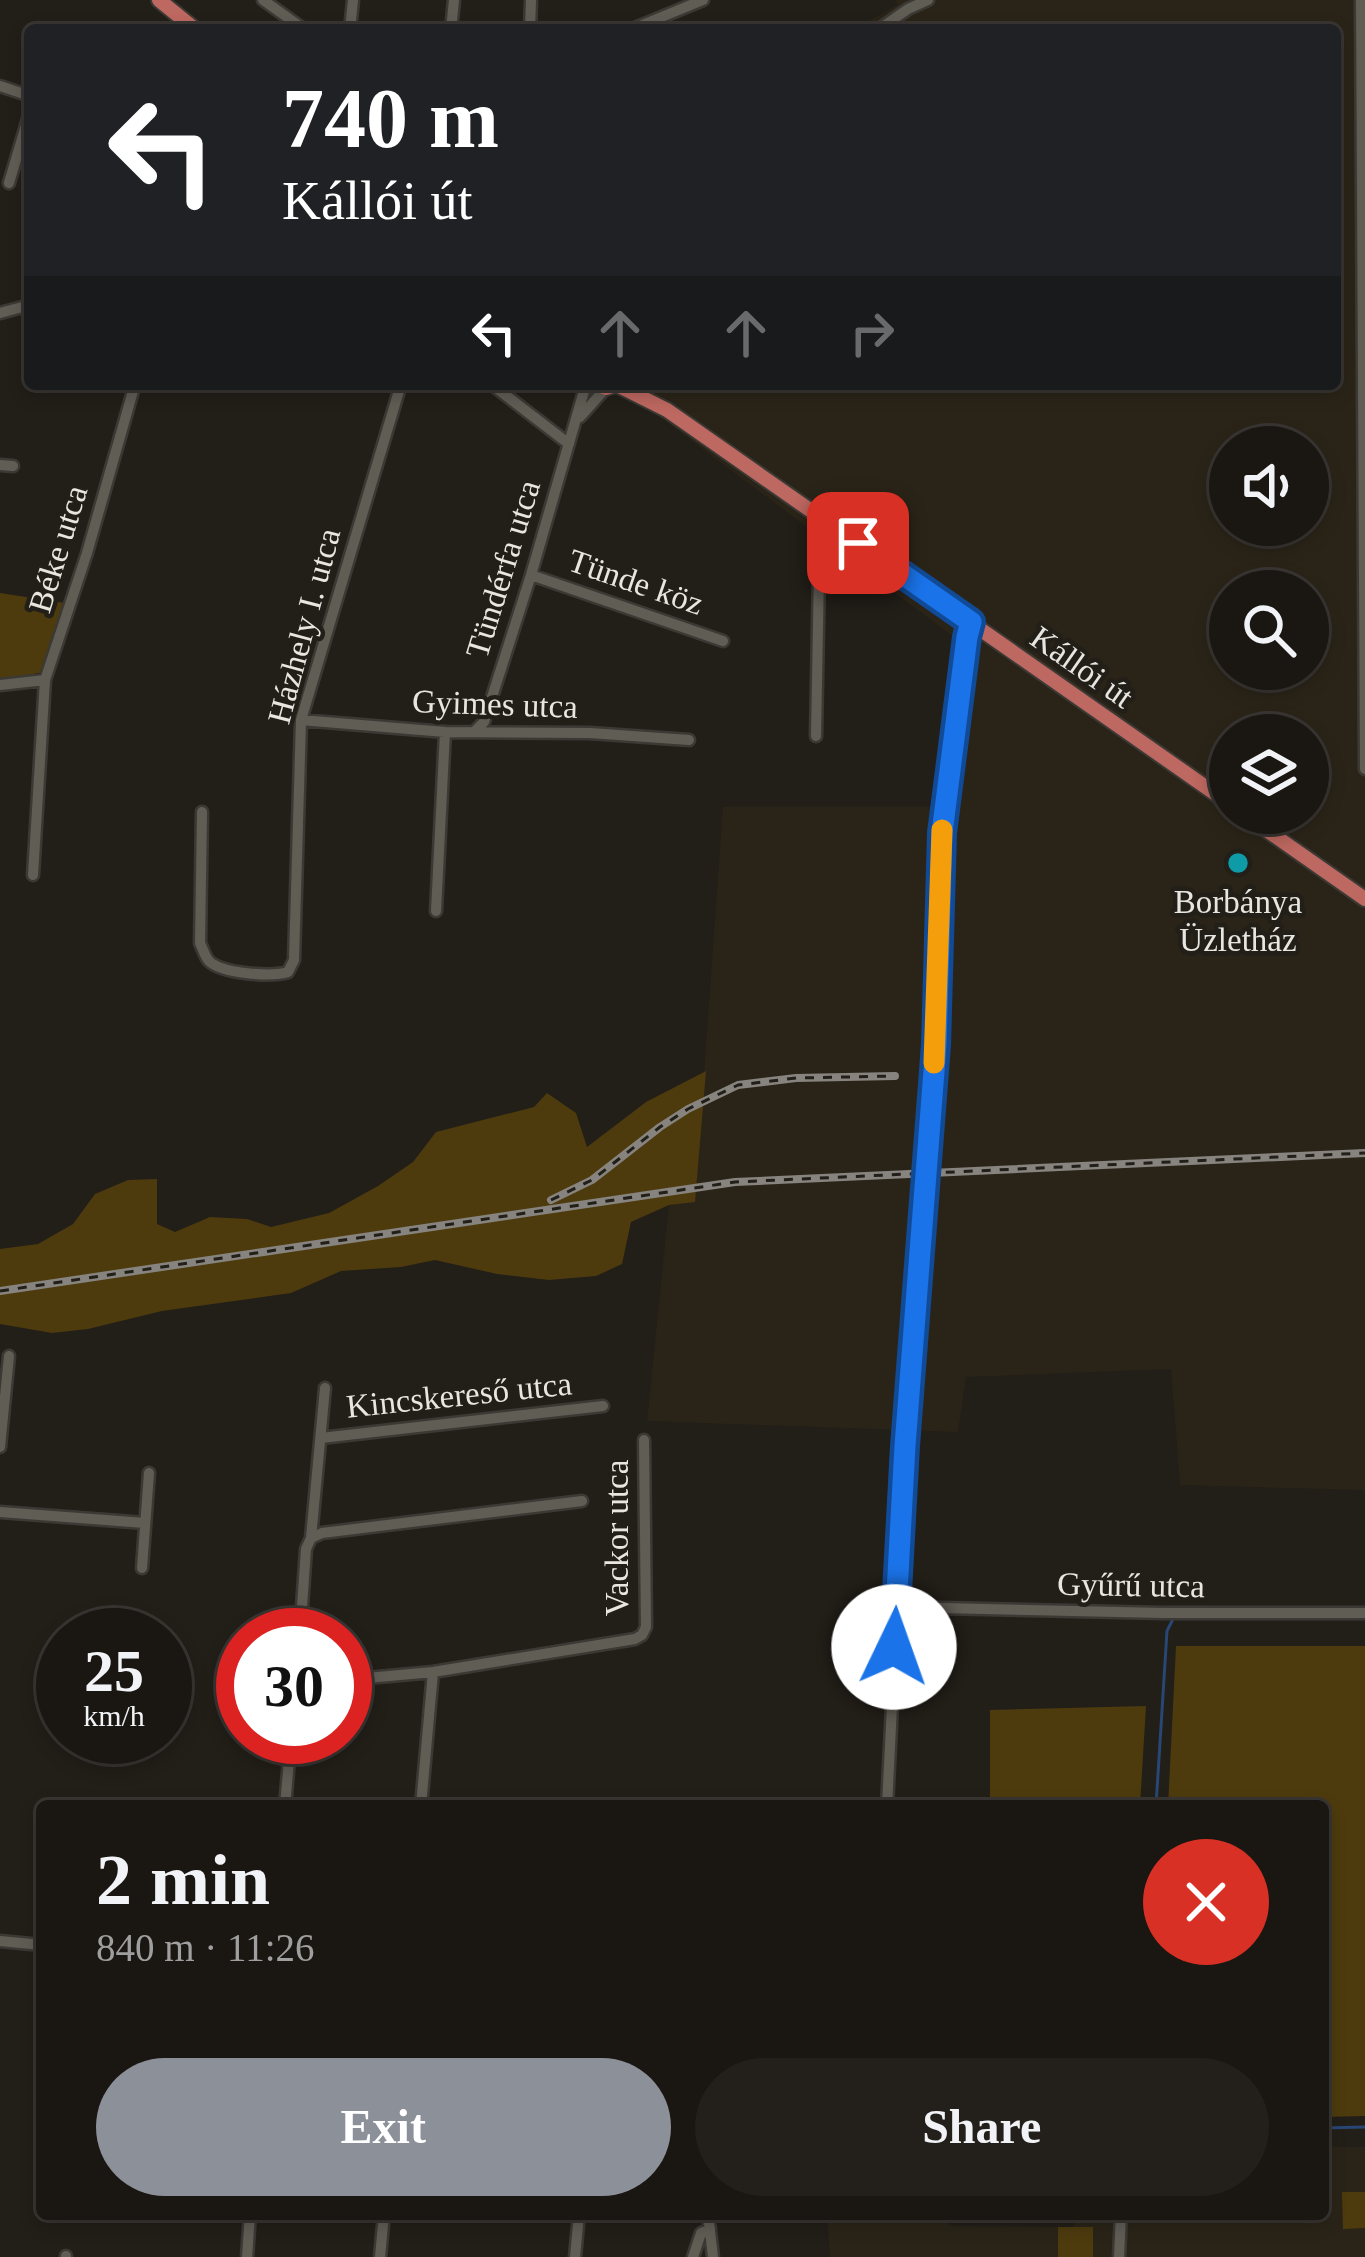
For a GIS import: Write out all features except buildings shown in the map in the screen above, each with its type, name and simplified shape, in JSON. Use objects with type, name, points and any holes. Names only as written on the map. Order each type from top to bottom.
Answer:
[{"type":"main road","points":[[159,0],[189,24]]},
{"type":"main road","name":"Kállói út","points":[[617,390],[667,410]]},
{"type":"main road","name":"Kállói út","points":[[648,390],[667,410],[1209,789]]},
{"type":"main road","points":[[1274,834],[1364,894]]},
{"type":"street","points":[[263,0],[296,24]]},
{"type":"street","points":[[645,24],[703,0]]},
{"type":"street","points":[[906,4],[928,0]]},
{"type":"street","points":[[1360,0],[1365,769]]},
{"type":"street","points":[[9,183],[24,132]]},
{"type":"street","name":"Béke utca","points":[[33,875],[45,680],[132,390]]},
{"type":"street","name":"Házhely I. utca","points":[[202,812],[200,943],[207,960],[222,969],[276,976],[288,972],[293,961],[301,720],[399,390]]},
{"type":"street","points":[[499,390],[569,444]]},
{"type":"street","name":"Tündérfa utca","points":[[578,420],[601,390]]},
{"type":"street","name":"Tündérfa utca","points":[[475,731],[484,722],[569,444],[578,420],[601,390]]},
{"type":"street","points":[[816,736],[820,517]]},
{"type":"street","name":"Tünde köz","points":[[531,575],[724,640]]},
{"type":"street","points":[[887,1800],[896,1607],[936,1045],[942,833],[971,622]]},
{"type":"street","points":[[0,685],[45,680]]},
{"type":"street","name":"Gyimes utca","points":[[301,720],[446,732],[590,733],[689,740]]},
{"type":"street","points":[[436,911],[446,732]]},
{"type":"street","points":[[0,1447],[9,1356]]},
{"type":"street","points":[[302,1608],[325,1388]]},
{"type":"street","name":"Kincskereső utca","points":[[321,1438],[603,1406]]},
{"type":"street","name":"Vackor utca","points":[[433,1672],[642,1635],[646,1627],[644,1440]]},
{"type":"street","points":[[142,1568],[149,1473]]},
{"type":"street","points":[[310,1538],[583,1502]]},
{"type":"street","points":[[0,1512],[145,1523]]},
{"type":"street","name":"Gyűrű utca","points":[[896,1607],[1365,1613]]},
{"type":"street","points":[[372,1678],[433,1672],[422,1800]]},
{"type":"street","points":[[286,1800],[289,1764]]},
{"type":"street","points":[[0,1941],[36,1944]]},
{"type":"street","points":[[247,2257],[250,2220]]},
{"type":"street","points":[[380,2257],[383,2220]]},
{"type":"street","points":[[575,2257],[579,2220]]},
{"type":"street","points":[[709,2220],[713,2257]]},
{"type":"street","points":[[1119,2257],[1121,2220]]},
{"type":"street","points":[[693,2257],[700,2233],[710,2229]]},
{"type":"shaded area","points":[[896,0],[1365,0],[1365,1490],[1180,1485],[1171,1369],[966,1377],[958,1432],[647,1421],[669,1205],[695,1201],[723,807],[934,807],[955,638],[624,390],[1341,390],[1341,24],[864,24],[897,5]]},
{"type":"shaded area","points":[[0,593],[65,603],[40,673],[0,679]]},
{"type":"shaded area","points":[[706,1071],[695,1202],[669,1205],[631,1222],[622,1264],[596,1276],[549,1280],[435,1260],[341,1271],[291,1293],[162,1311],[88,1329],[52,1333],[0,1324],[0,1249],[38,1244],[73,1224],[95,1194],[128,1180],[157,1179],[157,1224],[175,1232],[210,1217],[247,1219],[271,1227],[329,1213],[378,1186],[413,1162],[436,1132],[534,1107],[547,1093],[576,1113],[587,1147],[646,1102]]},
{"type":"shaded area","points":[[1176,1646],[1365,1646],[1365,2116],[1329,2117],[1329,1800],[1168,1800]]},
{"type":"shaded area","points":[[1146,1706],[1140,1800],[990,1800],[990,1710]]},
{"type":"shaded area","points":[[1329,2147],[1365,2147],[1365,2257],[830,2257],[827,2220],[1073,2227],[1076,2220],[1329,2220]]},
{"type":"shaded area","points":[[1342,2192],[1365,2192],[1365,2228],[1343,2229]]},
{"type":"shaded area","points":[[1058,2227],[1093,2227],[1093,2257],[1058,2257]]},
{"type":"waterway","points":[[1156,1800],[1167,1631],[1173,1619]]},
{"type":"waterway","points":[[1329,2128],[1365,2127]]},
{"type":"railway","points":[[551,1200],[592,1180],[688,1109],[738,1085],[796,1078],[895,1076]]},
{"type":"railway","points":[[0,1291],[735,1182],[1365,1153]]},
{"type":"slow traffic","points":[[934,1063],[942,830]]},
{"type":"place","name":"Borbánya Üzletház","points":[[1238,863]]},
{"type":"route","points":[[858,543],[971,622],[942,833],[936,1045],[894,1647]]}]
